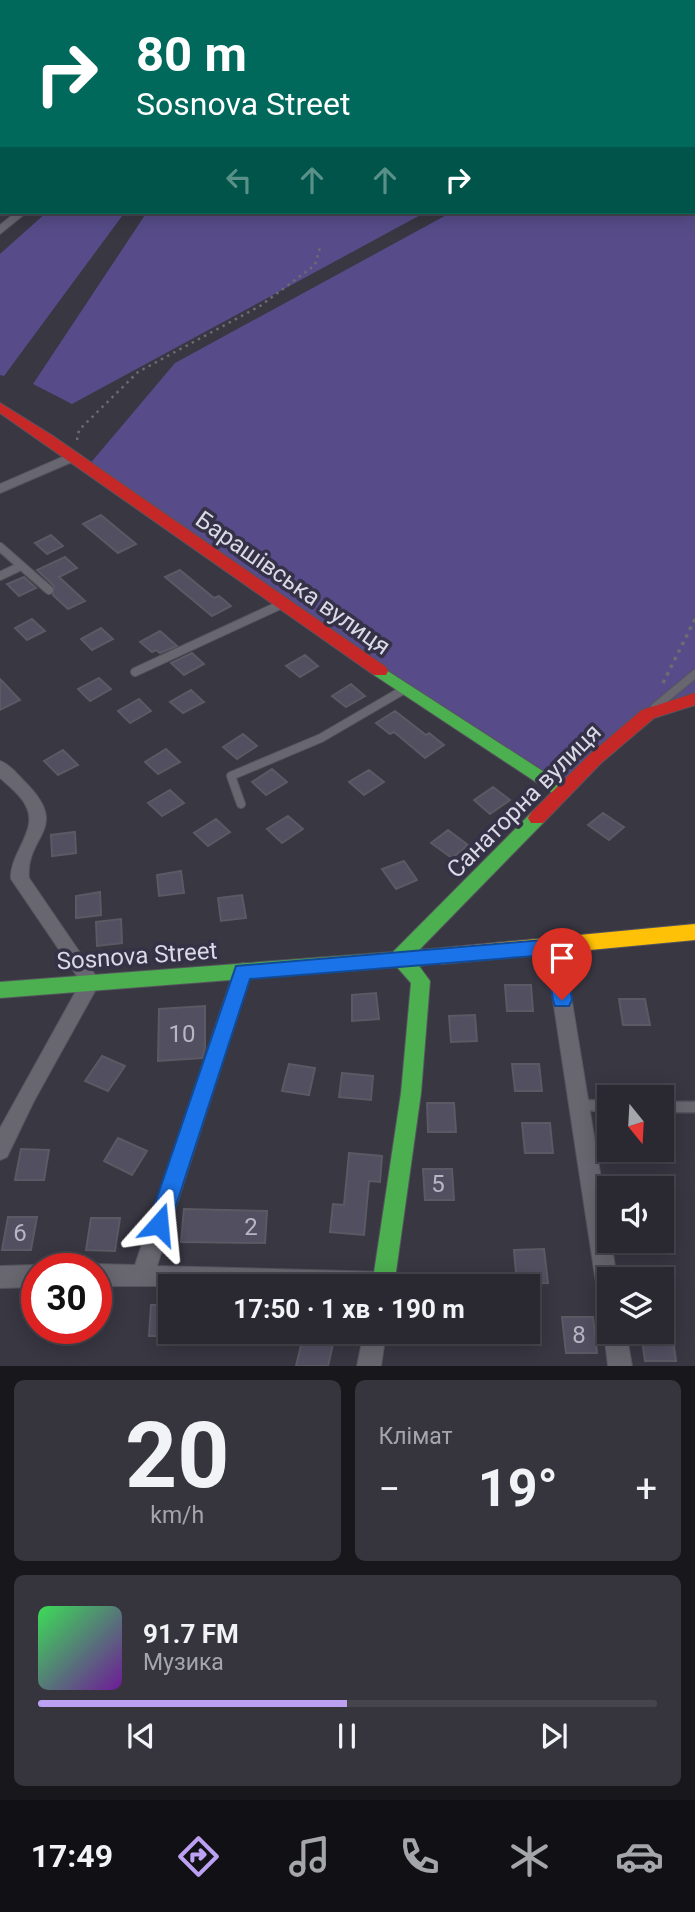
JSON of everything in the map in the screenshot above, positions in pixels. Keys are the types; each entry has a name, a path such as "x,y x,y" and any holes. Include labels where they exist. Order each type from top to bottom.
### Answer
{"street":[{"path":"0,231 20,214"},
{"name":"Барашівська вулиця","path":"0,407 74,456 280,605 564,792"},
{"path":"0,489 74,456"},
{"name":"Санаторна вулиця","path":"400,957 594,759 648,714 695,699"},
{"path":"0,767 36,807 37,831 19,860 20,879 91,982 0,1150"},
{"name":"Sosnova Street","path":"0,990 554,947 695,932"},
{"path":"554,947 604,1267"},
{"path":"386,1274 411,1093 421,981 400,957"},
{"path":"143,1274 243,971"},
{"path":"112,1275 158,1275"},
{"path":"0,1277 21,1276"},
{"path":"369,1366 373,1344"},
{"path":"617,1344 620,1366"}],"lane":[{"path":"0,547 48,590"},
{"path":"0,576 21,566"},
{"path":"135,672 280,605"},
{"path":"648,714 695,674"},
{"path":"241,804 231,776 307,747 365,717 405,689"},
{"path":"579,1105 597,1106"},
{"path":"674,1107 695,1107"}],"path":[{"path":"74,456 79,430 138,372 260,306 315,265 321,244"},
{"path":"648,714 695,620"}],"shaded area":[{"path":"45,214 124,214 4,376 0,375 0,254"},
{"path":"146,214 422,214 72,404 33,384"},
{"path":"448,214 695,214 695,699 648,714 563,792 88,466 175,363"}],"building":[{"path":"101,515 136,544 118,553 83,524"},
{"path":"51,535 63,546 47,554 35,543"},
{"path":"65,557 77,568 59,577 85,601 68,609 53,595 54,586 37,570"},
{"path":"180,570 214,598 219,596 231,606 212,616 165,577"},
{"path":"24,577 36,588 19,596 7,584"},
{"path":"32,619 45,631 27,640 15,628"},
{"path":"101,628 113,639 92,650 81,639"},
{"path":"160,631 177,646 160,653 156,650 152,652 140,642"},
{"path":"192,653 204,664 184,675 171,663"},
{"path":"305,655 318,666 300,677 286,666"},
{"path":"99,678 111,689 90,701 78,689"},
{"path":"0,679 20,700 0,710"},
{"path":"351,684 365,696 346,707 332,696"},
{"path":"191,690 204,702 183,713 170,702"},
{"path":"139,699 151,711 130,723 118,711"},
{"path":"395,711 444,745 425,758 394,732 390,734 376,723"},
{"path":"243,734 257,746 237,759 223,747"},
{"path":"166,749 180,762 158,774 145,762"},
{"path":"63,750 78,765 58,775 44,761"},
{"path":"272,769 287,782 266,795 252,782"},
{"path":"369,770 384,782 364,795 349,782"},
{"path":"493,787 510,800 490,814 474,800"},
{"path":"170,790 184,803 162,816 148,803"},
{"path":"603,813 624,827 609,840 588,825"},
{"path":"288,816 303,829 282,843 267,829"},
{"path":"216,819 230,832 208,846 194,833"},
{"path":"448,830 468,845 452,858 431,843"},
{"path":"75,832 76,853 52,856 51,835"},
{"path":"404,861 417,880 396,889 382,869"},
{"path":"181,871 184,893 159,896 157,875"},
{"path":"100,892 101,915 76,918 76,896"},
{"path":"242,895 246,918 221,921 218,898"},
{"path":"121,919 122,943 97,946 96,922"},
{"path":"505,985 531,985 533,1011 507,1011"},
{"path":"376,993 379,1019 352,1021 352,995"},
{"path":"619,999 645,999 650,1025 623,1025"},
{"path":"205,1006 205,1048 202,1058 158,1061 159,1009"},
{"path":"475,1015 477,1041 451,1042 449,1016"},
{"path":"102,1056 125,1066 108,1091 85,1081"},
{"path":"289,1064 315,1068 309,1095 282,1091"},
{"path":"512,1064 539,1064 542,1091 515,1091"},
{"path":"342,1073 373,1076 371,1100 339,1097"},
{"path":"427,1103 454,1103 456,1132 428,1132"},
{"path":"522,1123 550,1123 553,1153 525,1153"},
{"path":"118,1138 147,1151 132,1175 104,1161"},
{"path":"21,1149 49,1150 44,1180 15,1180"},
{"path":"349,1153 382,1156 380,1182 369,1181 364,1235 330,1232 333,1204 344,1205"},
{"path":"423,1169 452,1169 454,1200 425,1200"},
{"path":"184,1209 267,1211 265,1243 181,1242"},
{"path":"8,1217 37,1217 31,1250 2,1250"},
{"path":"91,1218 120,1218 115,1251 86,1250"},
{"path":"544,1249 548,1283 540,1283 540,1274 516,1274 514,1250"},
{"path":"151,1305 158,1305 158,1336 149,1336"},
{"path":"562,1317 593,1317 597,1353 566,1353"},
{"path":"301,1344 333,1344 328,1366 296,1366"},
{"path":"643,1344 674,1344 676,1361 645,1361"}],"traffic: fast":[{"path":"380,671 563,792"},
{"path":"385,1274 411,1093 421,981 400,957 537,818"},
{"path":"0,990 442,956"}],"traffic: slow":[{"path":"442,956 695,932"}],"traffic: jam":[{"path":"0,407 380,671"},
{"path":"537,818 595,759 648,714 695,699"}],"route":[{"path":"159,1224 243,971 554,947 562,1000"}]}
